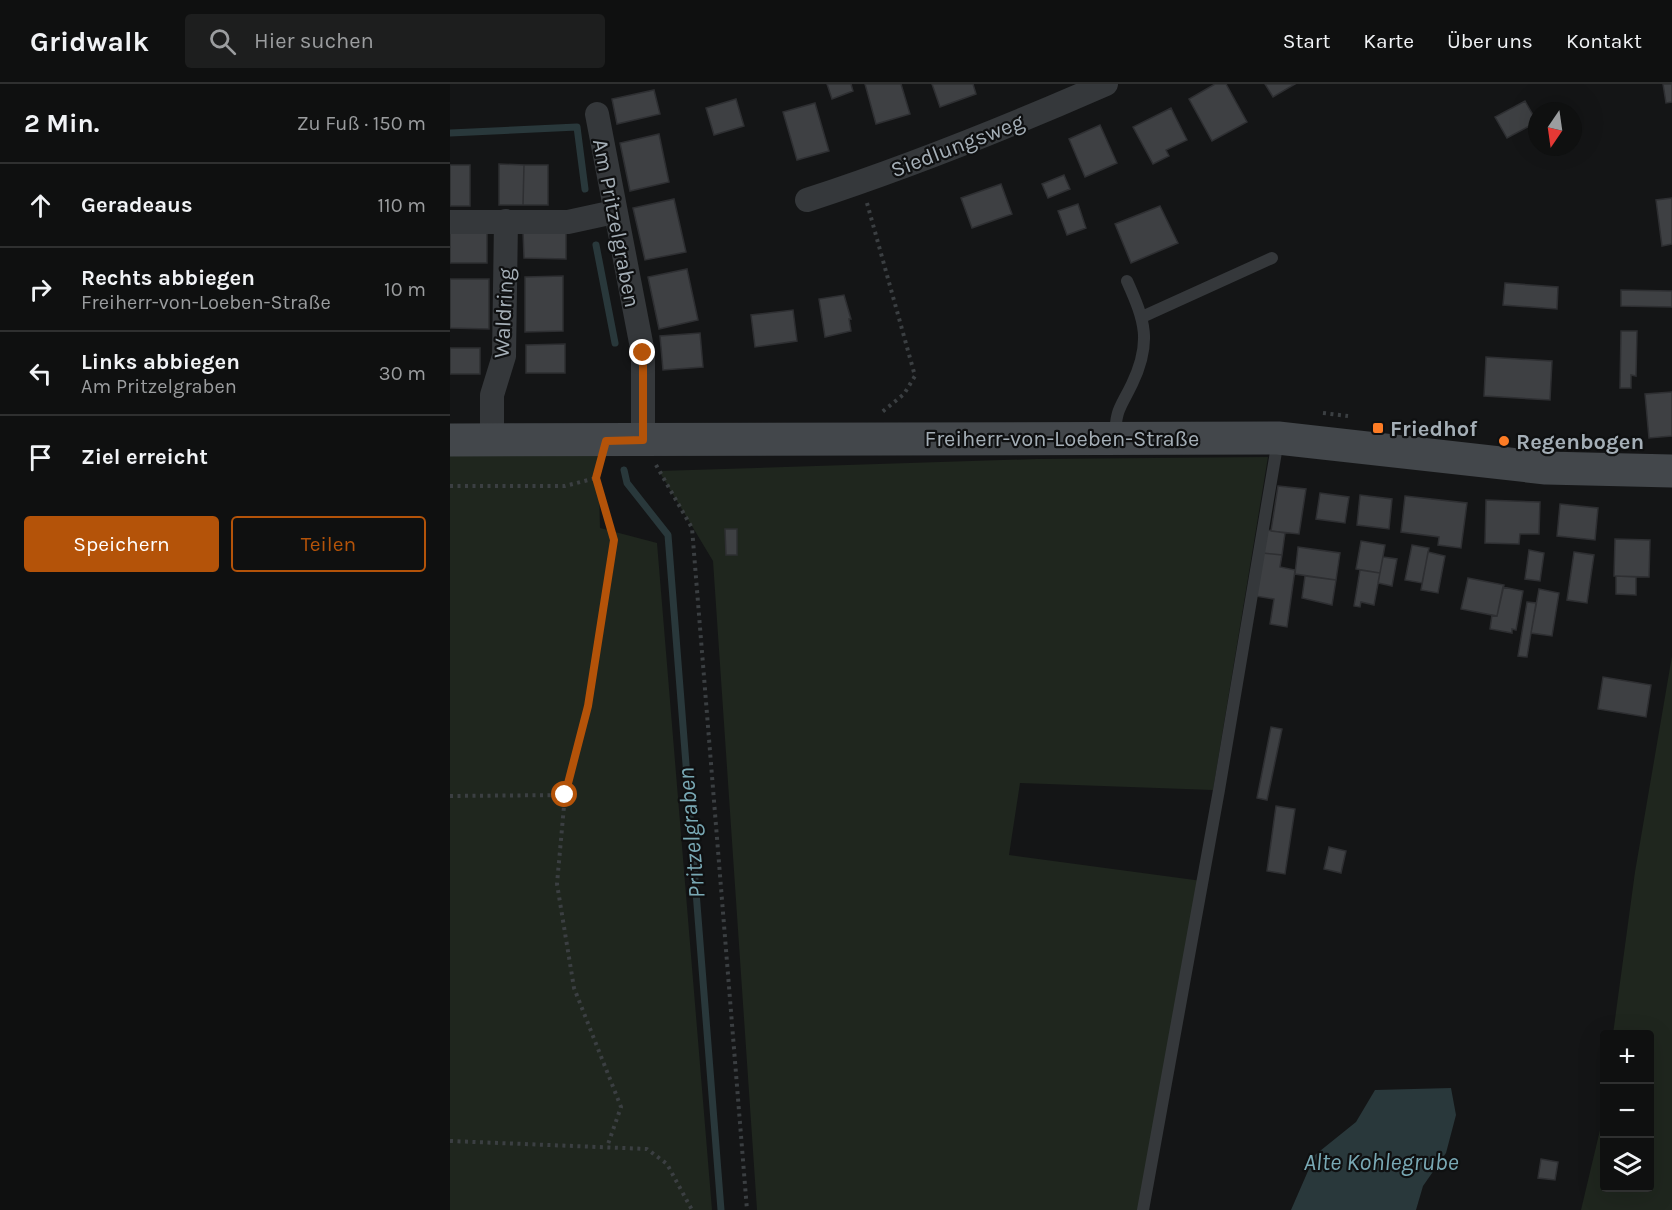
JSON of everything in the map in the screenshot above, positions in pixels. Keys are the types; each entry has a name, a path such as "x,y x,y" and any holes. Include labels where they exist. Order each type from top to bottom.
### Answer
{"main road":[{"name":"Freiherr-von-Loeben-Straße","path":"450,440 1278,438 1546,468 1672,471"}],"street":[{"name":"Siedlungsweg","path":"807,200 861,182 1037,114 1106,84"},
{"name":"Am Pritzelgraben","path":"597,114 614,212 643,353 643,440"},
{"path":"450,222 568,222 614,212"},
{"name":"Waldring","path":"492,440 492,395 504,356 506,221"}],"lane":[{"path":"1142,317 1272,258"},
{"path":"1115,438 1116,413 1132,385 1142,358 1145,329 1127,281"},
{"path":"1143,1210 1217,801 1278,438"}],"path":[{"path":"861,182 915,376 904,394 882,412"},
{"path":"643,440 692,528 747,1210"},
{"path":"606,441 596,478 614,540 588,706 565,795 557,884 574,988 621,1107 607,1147"},
{"path":"450,486 565,486 596,478"},
{"path":"450,796 565,795"},
{"path":"450,1141 647,1149 667,1164 692,1210"}],"shaded area":[{"path":"450,453 598,453 600,528 657,543 712,1210 450,1210"},
{"path":"1268,457 1213,790 1020,783 1009,855 1202,881 1146,1210 757,1210 713,561 659,471 1037,459"},
{"path":"1672,656 1672,1210 1581,1210 1600,1130 1600,1192 1654,1192 1654,1030 1614,1030 1635,872"}],"water":[{"name":"Alte Kohlegrube","path":"1451,1088 1456,1115 1446,1153 1423,1186 1416,1210 1291,1210 1315,1155 1356,1122 1375,1090"}],"building":[{"path":"827,84 851,84 853,91 832,99"},
{"path":"865,84 901,84 910,114 876,124"},
{"path":"932,84 973,84 976,94 940,107"},
{"path":"1215,84 1226,84 1247,122 1212,141 1189,99"},
{"path":"1265,84 1295,84 1273,97"},
{"path":"1663,84 1672,84 1672,102 1666,103"},
{"path":"654,90 660,114 617,124 612,99"},
{"path":"736,99 744,126 714,135 706,108"},
{"path":"1525,101 1528,106 1528,127 1507,138 1495,117"},
{"path":"815,103 829,151 797,160 783,112"},
{"path":"1171,108 1187,140 1166,150 1169,156 1153,164 1133,127"},
{"path":"1100,125 1117,163 1085,177 1069,139"},
{"path":"659,134 669,182 630,191 620,143"},
{"path":"499,164 524,165 523,205 499,205"},
{"path":"450,165 470,165 470,206 450,206"},
{"path":"524,165 548,165 548,205 523,205"},
{"path":"1064,175 1070,189 1048,198 1042,184"},
{"path":"1001,184 1012,214 972,228 961,198"},
{"path":"1672,198 1672,244 1662,246 1656,200"},
{"path":"674,199 686,252 645,260 633,208"},
{"path":"1078,204 1086,228 1067,235 1058,211"},
{"path":"1160,206 1178,243 1131,263 1115,224"},
{"path":"523,231 566,231 566,259 524,258"},
{"path":"450,233 487,233 487,263 450,263"},
{"path":"687,269 698,320 659,329 648,277"},
{"path":"563,276 563,331 525,332 525,277"},
{"path":"450,279 489,279 489,329 450,328"},
{"path":"1505,283 1558,287 1557,309 1503,305"},
{"path":"1621,290 1672,291 1672,307 1621,306"},
{"path":"844,295 851,319 849,319 851,331 825,337 819,299"},
{"path":"793,310 797,341 755,347 751,315"},
{"path":"1621,331 1637,331 1636,376 1631,375 1631,388 1620,388"},
{"path":"700,333 703,367 663,370 660,336"},
{"path":"565,344 565,373 526,373 526,345"},
{"path":"450,348 480,348 480,374 450,374"},
{"path":"1486,357 1552,361 1550,400 1484,396"},
{"path":"1672,392 1672,436 1649,438 1645,394"},
{"path":"1278,486 1306,489 1299,534 1271,531"},
{"path":"1320,493 1349,497 1345,523 1316,519"},
{"path":"1360,495 1392,499 1389,529 1357,525"},
{"path":"1405,496 1467,503 1461,548 1438,545 1439,537 1401,532"},
{"path":"1486,500 1540,502 1539,534 1520,534 1519,544 1485,543"},
{"path":"1560,504 1598,508 1595,540 1557,536"},
{"path":"725,529 737,529 737,555 726,555"},
{"path":"1267,530 1285,533 1282,555 1263,553"},
{"path":"1615,539 1650,540 1649,577 1614,576"},
{"path":"1361,541 1385,545 1380,573 1356,569"},
{"path":"1412,545 1429,548 1422,583 1405,580"},
{"path":"1298,547 1340,553 1336,580 1295,574"},
{"path":"1529,550 1544,553 1540,581 1525,579"},
{"path":"1428,552 1445,556 1438,593 1421,590"},
{"path":"1574,552 1594,555 1587,603 1567,600"},
{"path":"1263,553 1282,555 1280,567 1295,570 1287,627 1270,624 1274,599 1255,596"},
{"path":"1383,557 1397,559 1392,586 1378,583"},
{"path":"1360,570 1380,573 1374,605 1361,602 1360,607 1354,606"},
{"path":"1305,576 1336,580 1332,605 1302,598"},
{"path":"1616,576 1636,577 1636,595 1616,594"},
{"path":"1468,578 1504,585 1497,616 1461,609"},
{"path":"1503,587 1523,591 1516,630 1512,629 1512,633 1490,629 1492,615 1497,616"},
{"path":"1539,589 1559,593 1552,636 1531,633"},
{"path":"1527,602 1536,603 1527,657 1518,656"},
{"path":"1603,677 1651,685 1646,717 1598,709"},
{"path":"1271,727 1282,729 1267,800 1257,798"},
{"path":"1276,806 1295,809 1285,874 1267,871"},
{"path":"1329,847 1346,851 1341,873 1324,869"},
{"path":"1541,1159 1558,1162 1555,1180 1538,1178"}],"waterway":[{"name":"Pritzelgraben","path":"450,133 577,127 585,189"},
{"name":"Pritzelgraben","path":"596,245 615,343"},
{"name":"Pritzelgraben","path":"624,470 627,483 668,535 721,1210"}],"place":[{"name":"Friedhof","path":"1378,428"},
{"name":"Regenbogen","path":"1504,441"}],"route":[{"path":"565,795 588,706 614,540 596,478 606,441 643,440 643,353"}]}
